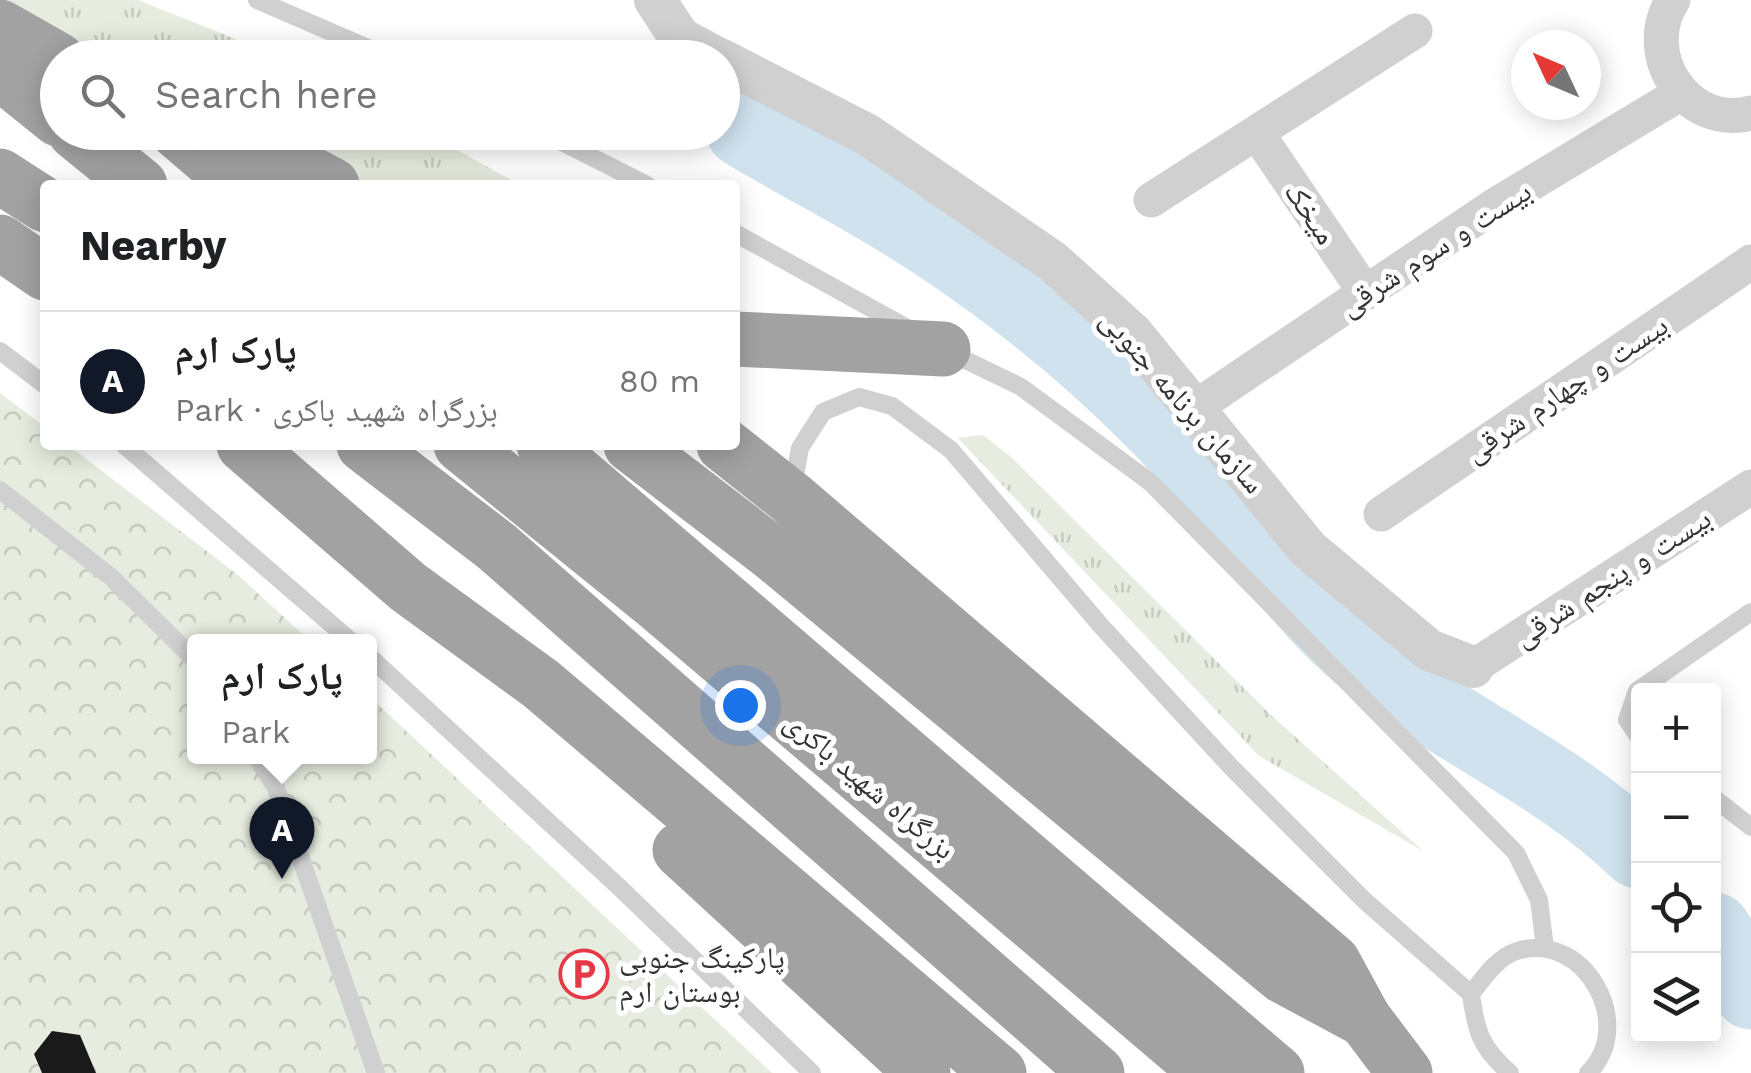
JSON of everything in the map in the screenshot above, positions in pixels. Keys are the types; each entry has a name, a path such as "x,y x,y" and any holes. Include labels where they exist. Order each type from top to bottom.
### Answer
{"highway":[{"path":"0,28 40,50"},
{"path":"0,72 40,104"},
{"path":"97,150 134,180"},
{"path":"200,150 234,180"},
{"path":"207,150 252,180"},
{"path":"265,150 322,180"},
{"path":"0,176 40,202"},
{"path":"0,242 40,270"},
{"path":"740,338 943,348"},
{"path":"250,450 408,587 541,684 1000,1073"},
{"path":"371,450 498,547 1090,1068"},
{"name":"بزرگراه شهید باکری","path":"467,450 1201,1046"},
{"path":"549,450 1201,1046 1276,1073"},
{"path":"638,450 773,554 1282,976 1365,1020"},
{"path":"730,450 1333,962 1365,1020 1405,1073"},
{"path":"408,587 486,675 923,1073"}],"street":[{"name":"سازمان برنامه جنوبی","path":"655,0 684,40"},
{"path":"1673,0 1660,31 1661,54 1668,75 1681,93 1699,107 1720,115 1751,113"},
{"path":"1151,200 1415,30"},
{"name":"سازمان برنامه جنوبی","path":"740,69 868,135 1052,261 1132,332 1308,548 1429,650 1473,667"},
{"name":"بیست و سوم شرقی","path":"1193,410 1494,206 1681,93"},
{"name":"میخک","path":"1257,133 1365,292"},
{"name":"بیست و چهارم شرقی","path":"1381,514 1751,262"},
{"name":"بیست و پنجم شرقی","path":"1473,667 1751,487"}],"lane":[{"path":"257,0 349,40"},
{"path":"578,150 637,180"},
{"path":"740,236 1021,388 1150,482 1516,853 1538,900 1545,948"},
{"path":"0,350 40,381"},
{"path":"791,498 800,448 823,412 860,397 892,406 951,450 1102,626 1232,768 1364,900 1471,994 1476,1029 1490,1056 1510,1073"},
{"path":"130,450 343,634"},
{"path":"0,490 111,578 187,652"},
{"path":"1647,683 1751,612"},
{"path":"377,663 618,886 812,1073"},
{"path":"261,764 276,788 376,1073"},
{"path":"1721,803 1751,827"},
{"path":"1471,994 1495,965 1515,951 1545,948 1565,955 1602,990 1609,1024 1604,1066 1588,1073"}],"green space":[{"path":"0,0 138,0 238,40 61,40"},
{"path":"282,150 457,150 511,180 345,180"},
{"path":"0,393 40,423 40,450 75,450 238,575 302,634 187,634 187,764 377,764 377,704 772,1073 0,1073"},
{"path":"983,435 1012,458 1272,716 1423,851 1259,756 958,438"}],"building":[{"path":"52,1031 80,1035 96,1073 42,1073 34,1054"}],"waterway":[{"path":"743,130 910,226 1046,323 1179,447 1284,576 1340,637 1438,712 1575,799 1631,845"},
{"path":"1721,942 1751,992"}],"place":[{"name":"پارک ارم","path":"282,879"},
{"name":"پارکینگ جنوبی بوستان ارم","path":"584,974"}]}
